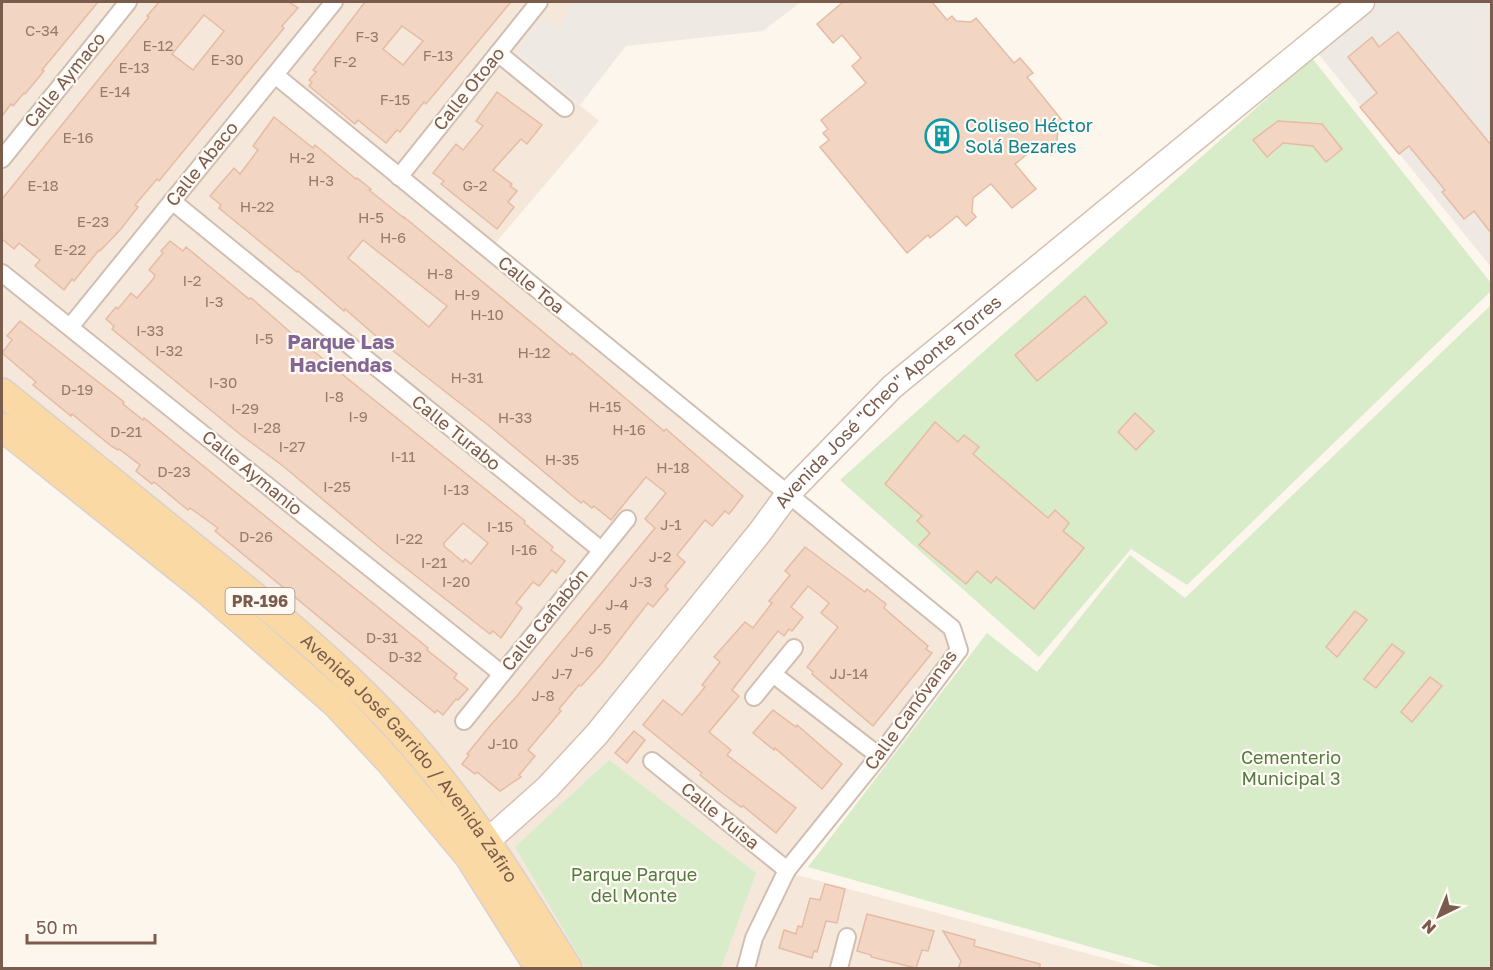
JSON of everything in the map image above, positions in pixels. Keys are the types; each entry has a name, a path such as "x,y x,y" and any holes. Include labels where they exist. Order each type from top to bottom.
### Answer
{"main road":[{"name":"Avenida José Garrido / Avenida Zafiro","path":"2,392 297,631 370,699 421,755 478,849 539,969"},
{"name":"Avenida José Garrido / Avenida Zafiro","path":"2,426 206,590 337,705 389,761 478,849 568,969"}],"street":[{"name":"Calle Aymaco","path":"2,159 128,2"},
{"name":"Calle Abaco","path":"70,327 334,2"},
{"name":"Calle Otoao","path":"399,177 539,2"},
{"name":"Avenida José \"Cheo\" Aponte Torres","path":"478,849 548,787 597,734 788,494 892,387 1362,2"},
{"path":"498,53 565,108"},
{"name":"Calle Toa","path":"274,75 788,494"},
{"name":"Calle Turabo","path":"172,201 601,550"},
{"name":"Calle Aymanio","path":"2,273 502,674"},
{"name":"Calle Canóvanas","path":"746,969 754,938 787,870 879,756 959,650 952,628 788,494"},
{"name":"Calle Cañabón","path":"464,721 627,519"},
{"path":"754,697 794,648"},
{"path":"773,674 879,756"},
{"name":"Calle Yuisa","path":"652,761 787,870"},
{"path":"839,969 847,937"}],"shaded area":[{"path":"2,2 574,3 559,26 549,20 538,22 517,49 519,55 599,121 487,253 958,641 786,872 1141,968 570,968 417,762 331,676 2,402"},
{"path":"572,2 801,2 763,31 626,46 580,105 519,55 517,49 538,22 549,20 559,25"},
{"path":"1365,2 1491,2 1491,267 1312,46"}],"green space":[{"path":"1312,58 1491,283 1491,291 1187,585 1131,549 1039,657 840,480"},
{"name":"Cementerio Municipal 3","path":"1491,305 1491,968 1165,968 808,867 987,633 1037,672 1130,555 1185,598"},
{"name":"Parque Parque del Monte","path":"609,760 756,873 721,968 586,968 515,847"}],"building":[{"path":"2,2 98,2 25,94 13,106 11,104 2,116"},
{"path":"159,2 289,2 298,8 159,181 157,179 135,205 138,207 121,229 64,290 35,266 40,260 19,243 14,249 2,239 2,199 149,17 147,16","holes":["204,15 224,31 193,70 172,54"]},
{"path":"365,2 511,2 426,104 424,102 400,132 397,130 386,143 358,120 355,124 309,86 312,82 309,80 316,72 313,70","holes":["402,26 423,41 403,65 383,49"]},
{"name":"Coliseo Héctor Solá Bezares","path":"843,2 932,2 947,20 952,16 956,21 971,22 976,18 1014,63 1020,58 1033,73 1027,77 1064,123 1058,128 1057,142 1062,147 1051,155 1046,150 1032,150 1015,164 1036,189 1012,208 991,184 973,198 972,212 976,217 966,226 957,216 930,238 928,235 907,253 820,147 829,140 823,133 828,129 821,120 866,83 852,66 861,58 842,35 833,43 817,24"},
{"path":"1398,32 1491,145 1491,233 1474,211 1464,219 1442,192 1445,190 1409,146 1399,154 1360,107 1377,93 1348,57 1372,37 1379,47"},
{"path":"497,92 542,125 527,144 521,139 493,170 512,184 510,186 517,191 508,202 514,207 497,229 441,184 444,181 433,173 456,144 463,150 483,126 476,121"},
{"path":"274,117 313,148 315,145 571,355 572,353 664,431 666,429 743,496 729,514 725,511 712,526 705,520 677,555 685,562 665,586 668,589 653,607 648,603 601,664 559,709 561,711 528,750 535,756 519,775 521,777 500,791 477,772 475,774 462,764 469,755 467,754 655,528 645,519 666,493 646,477 611,520 594,506 592,508 583,501 581,503 219,208 221,205 210,196 234,168 240,174 258,150 253,146","holes":["363,240 447,306 429,327 348,258"]},
{"path":"1278,121 1322,124 1342,149 1326,162 1313,146 1283,143 1267,157 1253,140"},
{"path":"170,241 183,251 186,247 525,521 524,523 553,547 551,550 565,561 556,573 552,570 539,586 533,582 516,603 522,608 501,638 493,631 490,634 384,551 283,466 241,435 112,329 114,326 106,319 131,293 137,298 154,278 155,275 149,270 163,253 161,251","holes":["463,523 488,543 471,564 465,559 463,562 444,546 444,543"]},
{"path":"1085,296 1107,323 1037,381 1015,355"},
{"path":"20,321 124,402 123,404 143,420 144,418 428,648 427,650 457,674 454,678 468,689 443,715 437,710 435,713 215,531 218,528 190,508 188,510 154,482 152,484 136,471 140,465 119,449 111,446 72,414 71,416 33,385 36,382 2,353 12,340 7,336"},
{"path":"1135,413 1154,431 1136,450 1118,432"},
{"path":"935,422 958,442 964,435 979,447 973,454 1048,518 1055,510 1069,523 1063,531 1084,548 1034,609 996,577 991,583 977,571 966,584 919,545 930,533 917,521 922,516 885,484"},
{"path":"805,547 865,592 867,589 886,604 884,608 928,646 926,649 932,653 873,726 812,674 813,672 807,667 838,627 821,613 829,603 808,586 791,607 803,617 792,631 789,629 784,636 778,631 732,690 739,696 709,732 731,750 727,755 796,808 776,833 700,775 702,773 643,725 663,700 682,715 705,687 702,685 720,662 714,657 745,622 753,628 772,603 769,601 790,575 785,571"},
{"path":"1355,611 1367,620 1337,657 1326,647"},
{"path":"1392,644 1404,653 1376,688 1364,679"},
{"path":"1430,677 1442,686 1412,722 1401,712"},
{"path":"773,710 796,727 797,725 842,764 822,789 775,748 774,750 753,733"},
{"path":"634,731 645,740 627,763 615,753"},
{"path":"825,884 845,889 837,923 826,921 817,952 814,951 812,958 779,948 784,930 796,934 798,926 802,927 810,898 820,900"},
{"path":"867,914 934,931 928,951 922,950 916,968 871,957 871,955 857,951"},
{"path":"943,931 975,940 974,946 1040,964 1040,969 958,969 961,961"}],"place":[{"name":"Coliseo Héctor Solá Bezares","path":"942,136"}],"district":[{"name":"Parque Las Haciendas","path":"341,354"}]}
